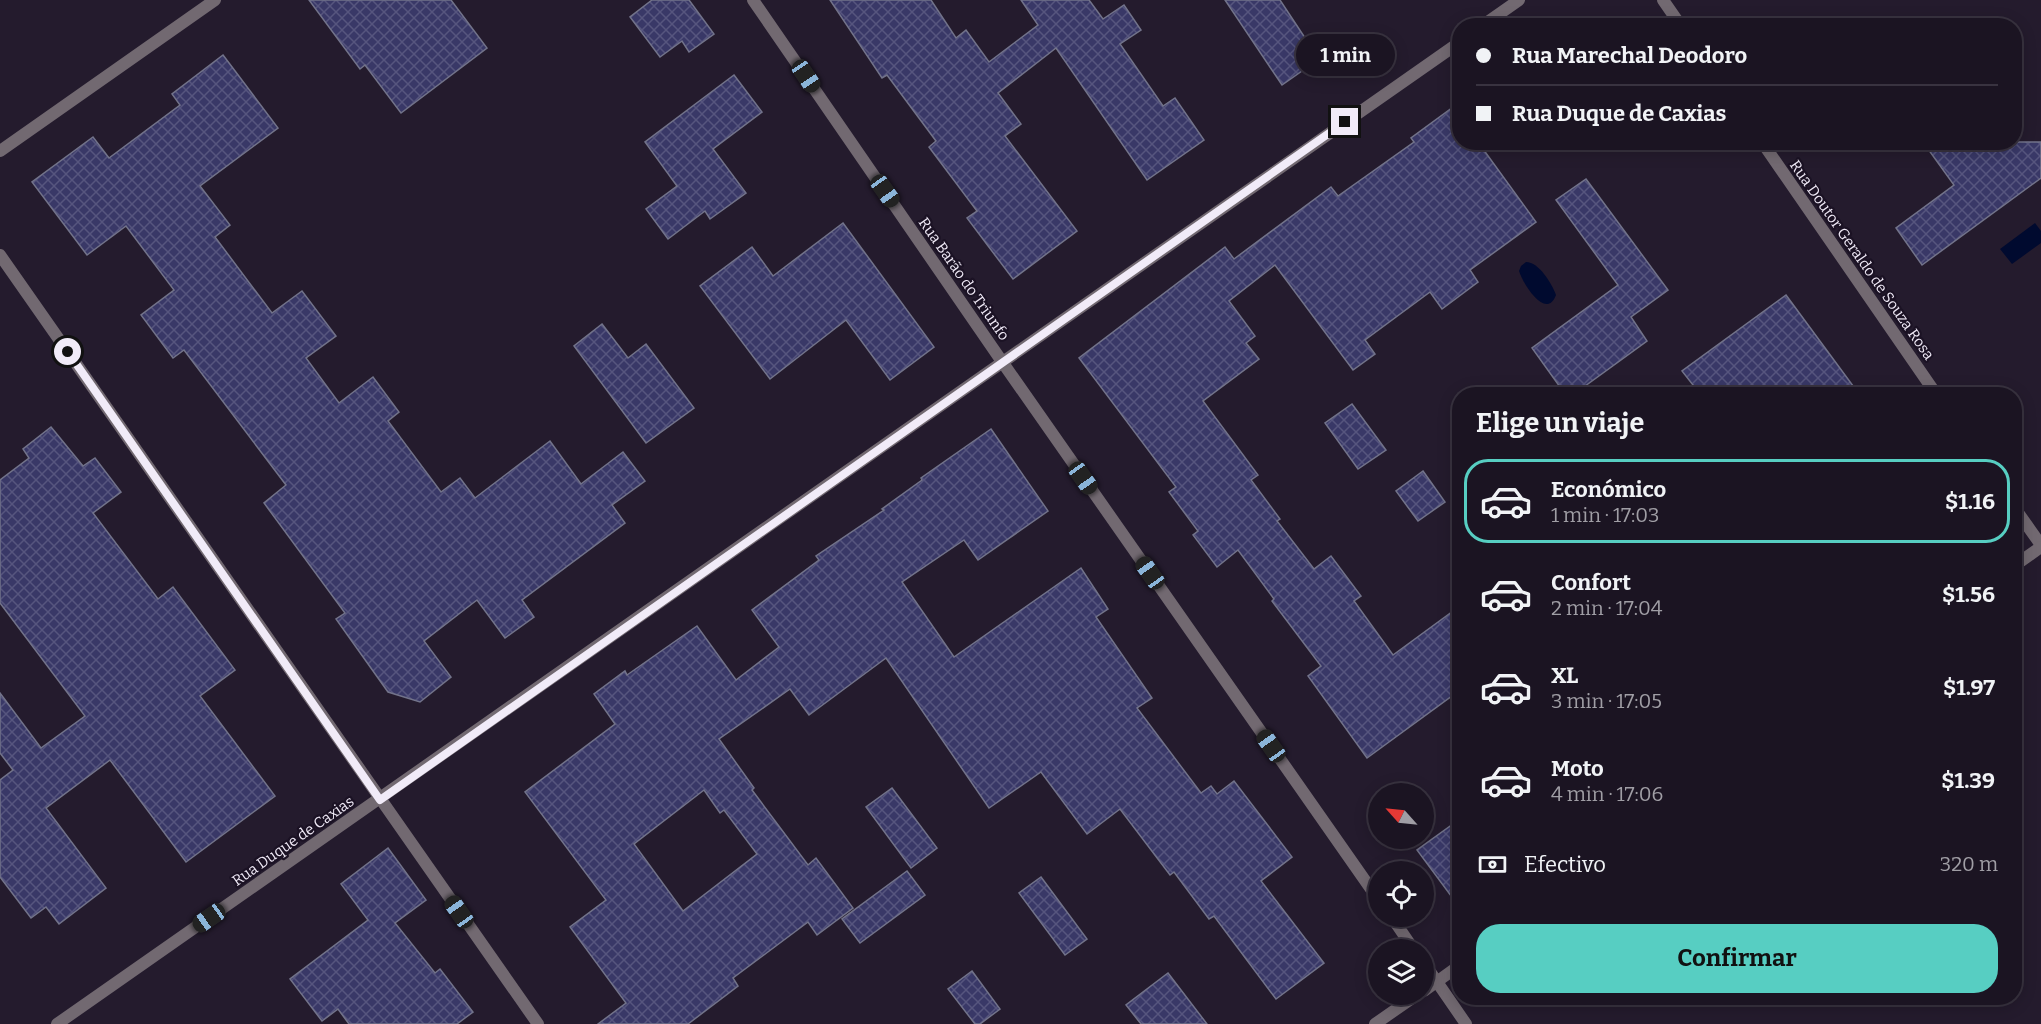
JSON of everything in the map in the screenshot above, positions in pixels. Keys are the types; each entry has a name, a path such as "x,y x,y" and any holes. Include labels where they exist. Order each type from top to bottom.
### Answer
{"street":[{"path":"0,151 215,0"},
{"name":"Rua Barão do Triunfo","path":"753,0 1003,363 1368,885"},
{"path":"1493,18 1519,0"},
{"path":"1663,0 1675,18"},
{"name":"Rua Duque de Caxias","path":"57,1024 1452,48"},
{"name":"Rua Doutor Geraldo de Souza Rosa","path":"1768,150 1931,387"},
{"path":"0,255 538,1024"},
{"path":"2022,519 2041,546 2022,560"},
{"path":"1434,984 1452,971"},
{"path":"1434,978 1452,1004"},
{"path":"1375,1024 1402,1005"},
{"path":"1453,1005 1466,1024"}],"water":[{"path":"2035,223 2041,231 2041,243 2012,264 2000,249"},
{"path":"1526,262 1536,266 1548,280 1556,295 1552,302 1547,304 1535,298 1525,284 1519,271"}],"building":[{"path":"309,0 451,0 487,48 401,113 365,65 360,69"},
{"path":"652,0 689,0 714,34 689,52 682,41 660,57 630,17"},
{"path":"830,0 931,0 956,38 966,30 989,62 1038,25 1021,0 1089,0 1103,19 1124,5 1141,30 1120,44 1163,106 1175,98 1204,140 1147,180 1056,48 998,93 1021,124 1005,136 1077,231 1013,279 967,218 977,211 929,147 936,141 887,75 882,78"},
{"path":"1225,0 1280,0 1319,59 1282,85"},
{"path":"223,55 278,128 200,186 230,225 215,237 272,313 302,291 336,336 306,358 339,403 373,377 399,412 388,421 441,492 460,478 475,498 550,441 581,484 623,452 645,481 612,505 625,523 522,600 534,617 505,638 477,600 424,641 451,677 420,702 388,692 336,619 345,613 264,503 286,485 184,350 173,358 141,315 174,290 126,226 87,255 32,182 93,137 109,158 180,105 172,94"},
{"path":"734,75 762,112 713,149 746,193 710,219 705,211 668,239 646,209 677,186 645,142"},
{"path":"1452,108 1452,150 1484,150 1536,222 1470,270 1478,282 1442,309 1430,292 1365,340 1375,354 1353,370 1275,265 1229,301 1255,336 1246,343 1259,359 1203,401 1258,475 1251,480 1280,519 1277,521 1314,569 1331,556 1361,596 1354,601 1393,655 1452,612 1452,696 1367,758 1308,676 1321,666 1272,601 1274,599 1238,550 1217,567 1193,535 1198,531 1169,492 1176,487 1079,358 1225,247 1234,259 1331,187 1338,196 1414,142 1411,138"},
{"path":"2022,142 2041,142 2041,178 1922,265 1896,228 1954,185 1929,150 2022,150"},
{"path":"1586,179 1668,290 1631,317 1647,341 1584,387 1560,387 1532,348 1618,285 1556,200"},
{"path":"843,223 934,347 890,380 846,320 770,379 700,286 752,247 773,276"},
{"path":"1786,295 1854,387 1695,387 1682,371"},
{"path":"602,324 628,358 646,344 694,408 646,443 574,346"},
{"path":"1352,404 1386,450 1358,469 1325,423"},
{"path":"51,427 83,466 95,458 121,492 93,513 158,599 173,587 235,670 200,696 275,796 186,862 110,760 46,808 106,888 59,924 46,907 31,918 0,877 0,780 13,770 0,753 0,693 41,748 85,716 0,603 0,480 29,458 23,449"},
{"path":"991,429 1048,511 978,560 964,540 902,582 954,657 1081,568 1108,609 1096,617 1152,698 1137,708 1201,793 1211,786 1217,794 1234,781 1292,857 1261,881 1324,963 1276,999 1214,916 1209,919 1174,872 1170,875 1120,809 1087,834 1041,772 989,808 886,658 809,715 790,689 719,739 754,788 752,790 808,865 816,858 853,908 817,935 808,922 733,978 738,986 688,1024 598,1024 626,1003 570,927 606,900 525,792 615,724 594,694 625,671 627,675 697,626 736,680 779,647 752,610 819,560 816,556 884,510 882,509 922,480 921,478","holes":["704,790 720,813 724,810 757,854 683,911 634,844"]},
{"path":"1423,471 1445,502 1418,521 1396,491"},
{"path":"892,788 937,848 911,868 866,807"},
{"path":"1452,825 1452,897 1434,873 1434,861 1425,861 1417,850 1434,849 1434,838"},
{"path":"388,848 426,900 395,923 435,973 440,969 473,1012 457,1024 349,1024 338,1009 322,1021 290,979 368,920 341,884"},
{"path":"907,871 925,895 860,943 842,919"},
{"path":"1041,877 1087,939 1065,955 1019,893"},
{"path":"972,971 1000,1009 980,1024 975,1024 948,989"},
{"path":"1168,973 1207,1024 1141,1024 1126,1005"}],"route":[{"path":"68,352 380,800 1345,122"}]}
